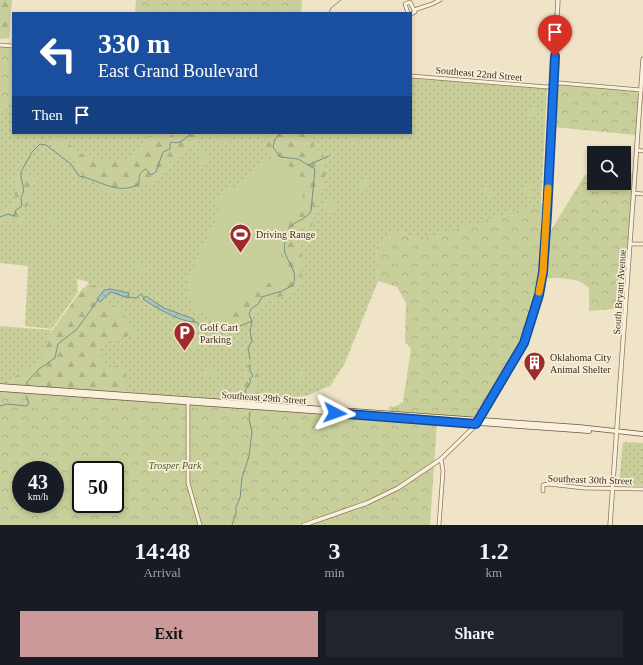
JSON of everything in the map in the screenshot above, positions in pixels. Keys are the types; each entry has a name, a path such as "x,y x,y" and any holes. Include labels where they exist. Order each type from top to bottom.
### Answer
{"main road":[{"name":"Southeast 29th Street","path":"0,386 188,401"},
{"name":"Southeast 29th Street","path":"0,389 277,407 643,434"}],"street":[{"path":"412,13 415,12 414,10 440,0"},
{"path":"304,525 352,509 383,496 414,478 441,459 476,422 524,343 539,295 543,272 558,0"},
{"path":"409,12 405,4 410,2 414,10"},
{"path":"0,45 12,46"},
{"name":"South Bryant Avenue","path":"610,525 636,150 641,111 643,59"},
{"name":"Southeast 22nd Street","path":"412,76 546,86 560,84 641,90"},
{"path":"636,150 643,151"},
{"path":"634,193 643,194"},
{"path":"630,244 643,244"},
{"path":"188,401 188,483 200,525"},
{"path":"439,525 443,471 441,459"},
{"name":"Southeast 30th Street","path":"543,490 543,485 548,484 569,487 643,489"}],"green space":[{"path":"0,0 12,0 9,38 0,39"},
{"path":"136,0 302,0 301,12 135,12"},
{"path":"0,46 12,47 12,97 0,117"},
{"path":"412,78 547,89 540,223 419,240 398,231 376,247 378,281 345,363 330,386 306,396 247,401 138,393 13,378 7,384 0,383 0,326 51,330 45,347 89,282 77,279 78,292 52,329 25,326 28,266 0,263 0,117 12,97 12,134 412,134"},
{"path":"558,85 635,91 639,95 636,135 553,127 555,91"},
{"path":"535,105 540,108 540,112 536,116 529,117 527,111"},
{"path":"172,134 202,134 197,144 170,162 155,180 129,192 113,194 101,190 98,185 87,182 74,161 52,141 59,136 81,154 101,160 129,160 148,136 166,138 171,136"},
{"path":"218,134 228,135 227,141 219,141"},
{"path":"268,134 312,134 314,147 325,157 325,180 311,228 300,228 298,236 302,260 302,277 294,293 272,299 242,323 220,325 224,316 237,301 263,285 282,278 284,266 278,249 278,236 287,219 302,206 304,182 277,166 263,145"},
{"path":"354,134 364,134 356,140 352,138"},
{"path":"203,152 208,156 205,162 201,165 198,162 199,154"},
{"name":"Driving Range","path":"277,156 306,181 300,207 284,223 277,234 285,274 282,281 260,284 222,324 191,306 187,282 215,222 220,207 237,191 261,161"},
{"path":"631,173 633,174 624,308 589,311 589,288 584,284 568,279 544,278 548,235 585,175 587,175 587,190 631,190"},
{"path":"36,176 37,183 30,186 31,201 19,217 24,225 18,226 14,221 10,225 7,218 0,222 0,211 9,208 15,197 14,180 16,177"},
{"path":"362,180 366,180 368,181 368,189 362,190 359,187 359,183"},
{"path":"528,184 532,186 531,196 526,198 523,194 524,186"},
{"path":"485,186 489,186 491,187 491,195 485,196 482,193 482,189"},
{"path":"226,188 241,188 222,220 216,202"},
{"path":"328,201 332,201 336,207 332,213 328,213 324,209 324,205"},
{"path":"544,203 542,261 534,304 520,343 500,380 476,416 468,417 389,411 389,406 394,407 403,402 411,349 405,342 406,303 397,287 378,281 376,247 398,231 419,240"},
{"path":"52,214 58,219 58,223 47,223 47,216"},
{"path":"139,263 143,263 145,264 145,272 139,273 136,270 136,266"},
{"path":"96,285 110,305 119,309 138,334 103,342 99,349 107,368 121,365 127,378 120,408 87,461 72,461 72,513 109,513 71,525 0,525 0,390 13,378 40,360 49,335 83,288"},
{"path":"179,328 183,328 185,329 185,337 179,338 176,335 176,331"},
{"path":"194,339 199,339 201,342 193,349 190,349"},
{"path":"247,365 254,365 259,377 258,388 266,397 251,399 238,396"},
{"path":"211,368 216,371 215,375 205,376 204,371"},
{"path":"304,371 308,372 303,381 296,377"},
{"name":"Trosper Park","path":"0,391 437,423 430,525 0,525"},
{"path":"623,442 643,443 643,486 619,484"},
{"path":"124,505 135,505 124,508"}],"water":[{"path":"110,289 129,293 128,298 111,292 100,302 97,299 104,290"},
{"path":"146,296 164,308 194,319 193,322 181,319 160,310 143,299"}],"waterway":[{"path":"329,12 331,8 341,0"},
{"path":"0,217 8,214 14,216 16,210 22,206 21,198 23,188 21,172 32,152 40,144 46,145 71,164 79,176 116,188 124,188 139,184 142,171 146,169 151,175 156,172 163,152 170,149 171,142 178,143 191,134"},
{"path":"252,321 249,314 251,309 258,304 262,297 282,291 293,285 295,276 284,251 286,239 288,231 292,225 306,217 311,211 315,169 298,159 280,157 273,147 275,139 280,134"},
{"path":"308,165 329,156"},
{"path":"128,297 136,298 141,294 144,298"},
{"path":"27,382 39,369 55,358 58,344 77,329 98,300"},
{"path":"193,321 198,323 203,331 215,333 221,329 229,328 233,325 240,326 252,321"},
{"path":"250,359 248,348 252,341 250,331 252,322"},
{"path":"250,365 250,371 253,376 249,379 251,381 245,391 251,400"},
{"path":"0,406 7,404 27,406 29,403 26,396"},
{"path":"232,525 236,513 236,507 240,498 242,478 249,456 252,432 249,419 250,412"}],"slow traffic":[{"path":"539,292 543,272 548,188"}],"place":[{"name":"Driving Range","path":"241,254"},
{"name":"Golf Cart Parking","path":"185,352"},
{"name":"Oklahoma City Animal Shelter","path":"535,382"}],"route":[{"path":"335,413 476,424 478,418 508,372 524,343 539,295 543,272 547,214 555,56"}]}
